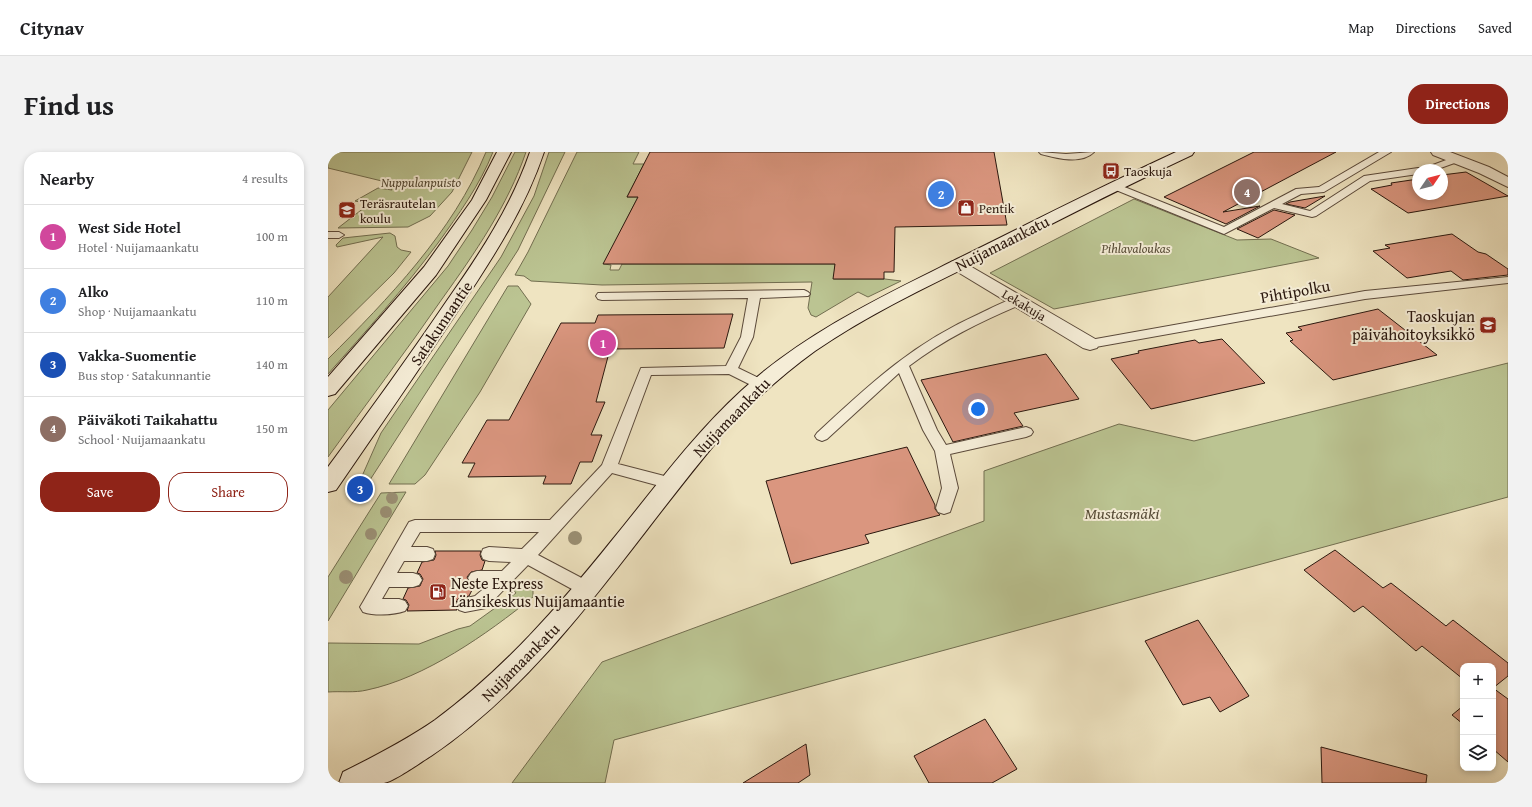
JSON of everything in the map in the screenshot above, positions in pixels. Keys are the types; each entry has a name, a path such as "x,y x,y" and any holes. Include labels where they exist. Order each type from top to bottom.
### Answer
{"main road":[{"path":"328,390 430,272 479,200 504,152"},
{"name":"Satakunnantie","path":"328,484 438,329 478,268 519,196 533,165 537,152"},
{"name":"Nuijamaankatu","path":"354,783 415,751 436,737 495,690 532,653 587,589 699,448 760,384 788,362 847,322 1114,186 1188,152"},
{"path":"1438,152 1484,170 1508,183"},
{"name":"Lekakuja","path":"957,265 1090,344"}],"lane":[{"path":"1044,152 1064,158 1073,158 1089,152"},
{"path":"1114,186 1224,231 1299,191 1321,190 1386,152"},
{"path":"1443,164 1457,159"},
{"path":"1272,205 1312,214 1367,178 1412,172"},
{"name":"Pihtipolku","path":"1090,344 1365,295 1508,280"},
{"path":"731,370 747,337 755,294"},
{"path":"602,296 804,294"},
{"path":"822,436 876,386 902,365 950,332 1018,301"},
{"path":"902,365 930,430 942,451 950,488 944,508"},
{"path":"465,605 480,602 506,578 552,526 609,467 646,371 731,370 760,384"},
{"path":"942,451 1026,432"},
{"path":"609,467 671,483"},
{"path":"399,606 369,607 415,526 552,526"},
{"path":"399,554 427,554"},
{"path":"489,554 526,556 587,589"},
{"path":"477,578 506,578"},
{"path":"385,580 413,580"}],"green space":[{"name":"Nuppulanpuisto","path":"328,152 472,152 452,192 430,216 408,227 338,228 369,204 355,201 378,188 392,190 386,182 328,168"},
{"path":"486,152 493,152 482,176 446,232 371,326 328,374 328,359 396,288 437,237 456,210"},
{"path":"515,152 526,152 510,191 490,228 467,264 400,359 328,457 328,410 448,266 492,197"},
{"path":"549,152 565,152 518,250 368,483 359,483 381,433 501,257 534,196"},
{"path":"577,152 639,152 633,164 644,164 627,197 638,197 604,264 611,265 610,270 619,270 622,264 835,264 834,279 885,279 901,281 868,297 858,292 816,317 811,315 808,308 812,282 602,285 531,281 524,276 515,275 528,252"},
{"name":"Pihlavaloukas","path":"1134,199 1237,240 1271,239 1319,258 1054,309 990,273"},
{"path":"390,233 395,236 397,247 401,250 411,252 394,273 328,338 328,297 383,237 337,247 336,245 343,238"},
{"path":"508,286 518,286 531,304 480,392 425,475 415,484 389,484"},
{"name":"Mustasmäki","path":"1508,363 1508,497 614,740 605,783 512,783 602,662 984,521 984,471 1119,424 1194,441"},
{"path":"406,492 328,621 328,577 381,493"},
{"path":"516,585 524,585 533,590 533,597 476,640 433,665 411,676 389,684 362,691 328,692 328,643 419,644 470,626 516,593 512,588"}],"building":[{"path":"650,152 994,152 1007,225 895,227 894,272 884,272 884,279 833,279 835,264 603,264 638,197 627,197"},
{"path":"1254,152 1336,152 1223,212 1260,206 1226,224 1164,197"},
{"path":"1466,172 1508,196 1408,213 1371,189 1392,185 1391,183 1412,180 1412,200 1448,200 1448,174"},
{"path":"1325,196 1305,208 1286,204 1290,202"},
{"path":"1274,210 1295,215 1258,238 1237,229"},
{"path":"1452,234 1478,252 1486,254 1508,269 1508,275 1463,280 1451,271 1407,278 1373,251 1390,248 1385,245"},
{"path":"1378,309 1437,355 1333,380 1290,341 1293,340 1286,333 1302,330 1298,327"},
{"path":"733,314 724,348 610,349 596,402 605,402 591,435 602,435 592,462 580,462 571,484 543,484 546,476 468,477 475,463 462,463 487,420 509,420 561,323 595,323 598,315"},
{"path":"1222,339 1265,383 1151,409 1111,359 1139,353 1138,351 1195,340 1199,343"},
{"path":"1046,354 1079,399 1014,413 1023,426 953,442 921,380"},
{"path":"907,447 935,505 935,509 940,515 865,535 869,543 791,564 766,481"},
{"path":"1335,550 1383,588 1391,583 1446,626 1453,620 1508,663 1508,676 1496,686 1496,663 1460,663 1460,677 1422,646 1416,651 1363,606 1354,612 1304,570"},
{"name":"Neste Express Länsikeskus Nuijamaantie","path":"435,551 481,551 480,555 482,560 485,561 482,570 471,572 467,577 470,584 474,586 469,596 458,599 455,604 457,610 407,611 409,605 406,600 403,599 408,588 420,586 423,579 420,574 417,573 422,562 434,560 436,555"},
{"path":"1198,620 1249,696 1220,712 1210,697 1183,705 1145,641"},
{"path":"1496,690 1508,699 1508,762 1496,752"},
{"path":"1460,708 1460,722 1452,715"},
{"path":"985,719 1017,769 992,783 929,783 914,756"},
{"path":"806,744 810,775 798,783 743,783"},
{"path":"1321,747 1427,775 1426,783 1322,783"}],"place":[{"name":"Taoskuja","path":"1111,171"},
{"name":"Päiväkoti Taikahattu","path":"1247,192"},
{"name":"Alko","path":"941,194"},
{"name":"Pentik","path":"966,208"},
{"name":"Teräsrautelan koulu","path":"347,210"},
{"name":"Taoskujan päivähoitoyksikkö","path":"1488,325"},
{"name":"West Side Hotel","path":"603,343"},
{"name":"Vakka-Suomentie","path":"360,489"},
{"name":"Neste Express Länsikeskus Nuijamaantie","path":"438,592"}]}
